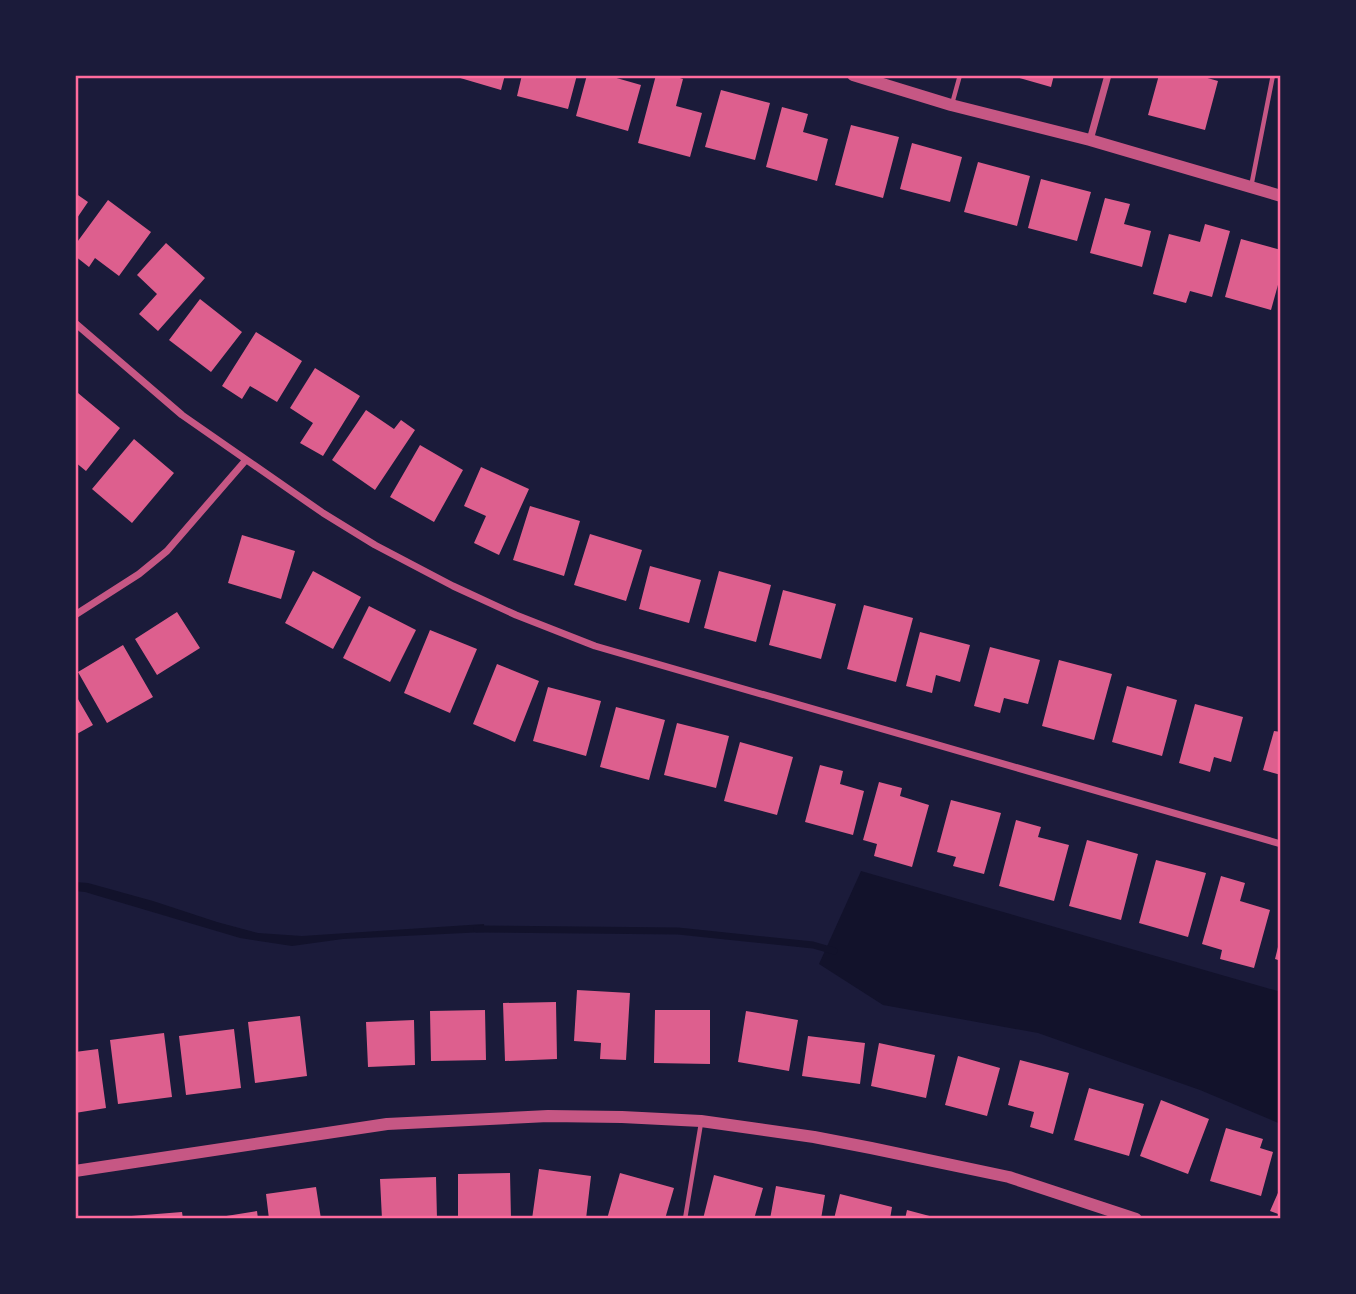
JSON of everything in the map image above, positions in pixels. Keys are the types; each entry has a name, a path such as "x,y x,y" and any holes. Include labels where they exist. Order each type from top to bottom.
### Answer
{"street":[{"path":"853,75 951,105 1090,140 1281,195"},
{"path":"1090,140 1108,75"},
{"path":"75,323 182,415 323,513 422,570 516,615 595,646 1281,844"},
{"path":"76,613 139,574 167,551 245,461"},
{"path":"75,1171 387,1124 548,1116 622,1117 701,1121 814,1137 996,1174 1136,1219"}],"lane":[{"path":"951,105 960,75"},
{"path":"1251,188 1273,75"},
{"path":"685,1219 701,1121"}],"shaded area":[{"path":"861,871 1281,992 1281,1124 1200,1090 1038,1033 883,1005 819,964"},
{"path":"75,882 88,883 153,901 258,933 302,936 484,924 485,932 343,939 292,946 240,938 75,891"}],"building":[{"path":"450,75 505,75 501,90"},
{"path":"522,75 577,75 568,109 517,96"},
{"path":"587,75 614,75 613,77 641,85 628,131 576,116"},
{"path":"656,75 683,79 676,106 702,113 690,157 638,143"},
{"path":"1009,75 1054,75 1051,87"},
{"path":"1159,75 1197,75 1218,81 1205,130 1148,115"},
{"path":"721,90 770,103 755,160 705,147"},
{"path":"782,107 808,114 803,132 828,139 817,181 766,167"},
{"path":"851,125 899,137 883,198 835,185"},
{"path":"912,143 962,157 950,202 900,189"},
{"path":"978,162 1030,176 1017,226 964,212"},
{"path":"1041,179 1091,192 1077,241 1028,228"},
{"path":"75,193 88,202 75,221"},
{"path":"1105,198 1130,204 1124,224 1151,231 1142,267 1090,253"},
{"path":"108,200 151,232 119,276 95,258 89,267 75,256 75,245"},
{"path":"1205,224 1230,231 1212,297 1190,291 1186,303 1153,294 1169,234 1200,242"},
{"path":"1241,239 1281,250 1281,274 1271,310 1225,297"},
{"path":"166,243 205,278 158,331 139,314 157,294 137,275"},
{"path":"200,299 242,332 211,372 169,340"},
{"path":"256,332 302,361 277,402 250,386 242,399 222,386"},
{"path":"315,368 360,396 323,456 300,443 313,423 290,408"},
{"path":"78,393 120,428 86,471 75,462 75,397"},
{"path":"366,410 394,429 401,420 415,430 375,490 332,460"},
{"path":"134,439 174,473 132,523 92,489"},
{"path":"420,445 463,470 434,522 390,497"},
{"path":"481,467 529,489 499,555 474,543 486,516 464,506"},
{"path":"530,506 580,521 564,576 513,560"},
{"path":"590,534 642,550 626,601 574,585"},
{"path":"242,535 295,551 281,599 228,583"},
{"path":"650,566 701,580 689,623 639,609"},
{"path":"313,571 361,597 333,649 285,623"},
{"path":"719,571 771,585 756,642 704,628"},
{"path":"783,590 836,604 821,659 769,645"},
{"path":"864,605 913,618 896,682 847,669"},
{"path":"369,606 416,630 390,682 343,658"},
{"path":"177,612 200,648 157,675 135,639"},
{"path":"430,630 477,649 450,713 404,693"},
{"path":"920,632 970,645 960,682 936,675 932,693 906,686"},
{"path":"123,645 153,697 107,723 78,672"},
{"path":"990,647 1040,660 1028,704 1004,698 1000,713 974,706"},
{"path":"1059,660 1112,674 1094,740 1042,726"},
{"path":"497,664 539,681 515,742 473,724"},
{"path":"1127,686 1177,700 1162,756 1112,742"},
{"path":"548,687 601,701 586,756 533,741"},
{"path":"75,694 93,725 75,735"},
{"path":"1195,704 1243,717 1231,762 1214,757 1210,772 1179,763"},
{"path":"616,707 665,720 649,780 600,767"},
{"path":"677,723 729,736 716,788 664,775"},
{"path":"1274,731 1281,732 1281,775 1263,770"},
{"path":"740,742 793,757 777,815 724,801"},
{"path":"820,765 843,771 840,784 864,791 853,835 805,822"},
{"path":"879,782 902,788 900,796 929,805 912,867 874,856 877,844 863,840"},
{"path":"951,800 1001,813 984,874 953,866 956,857 937,852"},
{"path":"1016,820 1041,827 1038,837 1069,845 1054,901 999,886"},
{"path":"1087,840 1138,854 1121,920 1069,906"},
{"path":"1156,860 1206,873 1188,937 1139,923"},
{"path":"1221,876 1245,883 1240,901 1270,910 1254,968 1220,959 1222,950 1202,944"},
{"path":"1281,939 1281,961 1275,959"},
{"path":"577,990 630,993 626,1060 600,1059 601,1043 574,1041"},
{"path":"556,1002 557,1059 505,1061 503,1003"},
{"path":"485,1010 486,1060 431,1061 430,1011"},
{"path":"655,1010 710,1010 710,1064 654,1063"},
{"path":"746,1011 798,1020 789,1071 738,1062"},
{"path":"300,1016 307,1076 255,1083 248,1022"},
{"path":"414,1020 415,1065 368,1067 366,1022"},
{"path":"234,1029 241,1088 186,1095 179,1036"},
{"path":"164,1033 172,1097 118,1104 110,1040"},
{"path":"808,1036 865,1043 860,1084 802,1076"},
{"path":"879,1043 935,1055 926,1098 871,1086"},
{"path":"98,1049 106,1108 75,1113 75,1052"},
{"path":"958,1056 1000,1068 987,1116 945,1105"},
{"path":"1020,1060 1069,1073 1053,1134 1030,1127 1034,1112 1008,1105"},
{"path":"1089,1088 1144,1104 1129,1156 1074,1140"},
{"path":"1161,1100 1209,1119 1188,1174 1140,1156"},
{"path":"1226,1128 1263,1139 1260,1148 1273,1152 1261,1196 1210,1181"},
{"path":"539,1169 591,1176 586,1219 532,1219"},
{"path":"510,1173 511,1219 458,1219 458,1174"},
{"path":"620,1173 674,1188 665,1219 607,1219"},
{"path":"714,1175 763,1188 754,1219 703,1219"},
{"path":"436,1177 437,1219 382,1219 380,1179"},
{"path":"776,1186 825,1195 821,1219 770,1219"},
{"path":"1281,1186 1281,1215 1270,1211"},
{"path":"316,1187 321,1219 269,1219 266,1194"},
{"path":"840,1194 892,1207 890,1219 834,1219"},
{"path":"907,1210 937,1218 937,1219 905,1219"},
{"path":"257,1211 258,1219 220,1217"},
{"path":"182,1212 183,1219 119,1219 119,1217"}],"waterway":[{"path":"477,929 678,931 813,945 834,951"}]}
